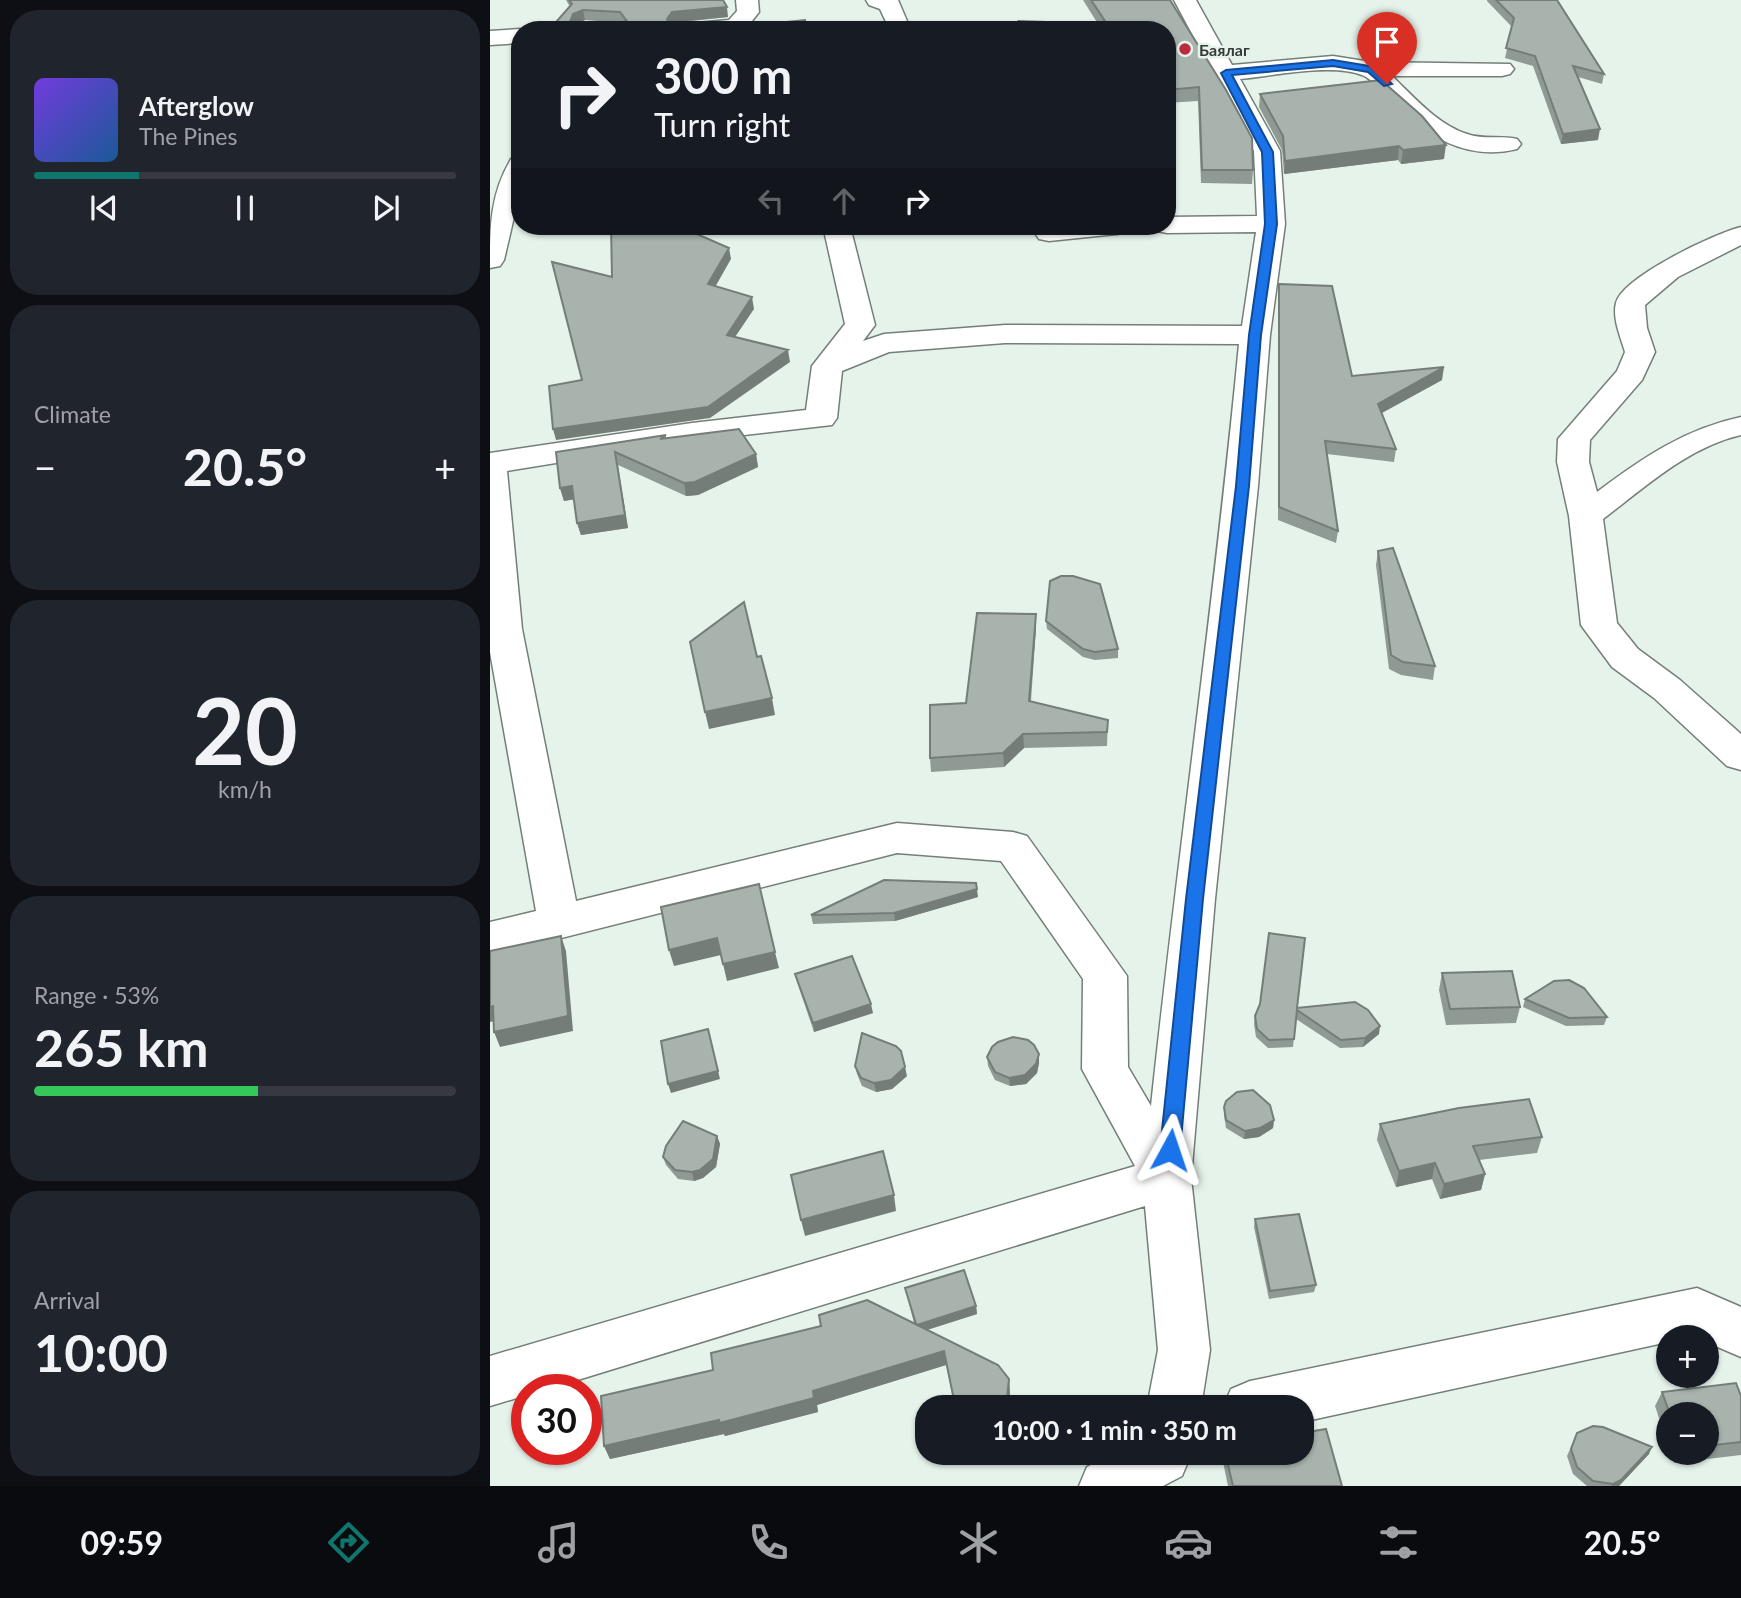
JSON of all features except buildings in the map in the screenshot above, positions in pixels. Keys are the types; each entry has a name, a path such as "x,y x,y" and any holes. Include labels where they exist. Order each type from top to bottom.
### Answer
{"street":[{"path":"740,21 748,12 747,0"},
{"path":"877,0 890,5 896,21"},
{"path":"1177,1395 1184,1350 1167,1178 1194,899 1242,486 1255,335 1271,224 1267,152 1185,0"},
{"path":"490,38 511,37"},
{"path":"1226,73 1312,63 1350,64 1371,69 1502,69"},
{"path":"1371,69 1419,114 1451,137 1474,144 1508,144"},
{"path":"490,260 511,169"},
{"path":"1176,225 1271,224"},
{"path":"558,921 504,629 490,473 692,432 821,418 827,366 860,325 838,235"},
{"path":"1741,235 1685,260 1647,283 1630,303 1632,328 1640,352 1631,374 1574,439 1573,462 1586,516 1599,625 1625,658 1667,689 1741,756"},
{"path":"827,366 884,343 1005,334 1255,335"},
{"path":"1586,516 1665,458 1724,428 1741,426"},
{"path":"490,940 897,838 1013,847 1105,976 1105,1069 1167,1178"},
{"path":"490,1381 1167,1178"},
{"path":"1306,1395 1697,1312 1741,1333"},
{"path":"1106,1486 1144,1465"}],"place":[{"name":"Баялаг","path":"1185,49"}],"route":[{"path":"1170,1150 1194,899 1242,486 1255,335 1271,224 1267,152 1226,73 1312,63 1350,64 1371,69 1387,84"}]}
